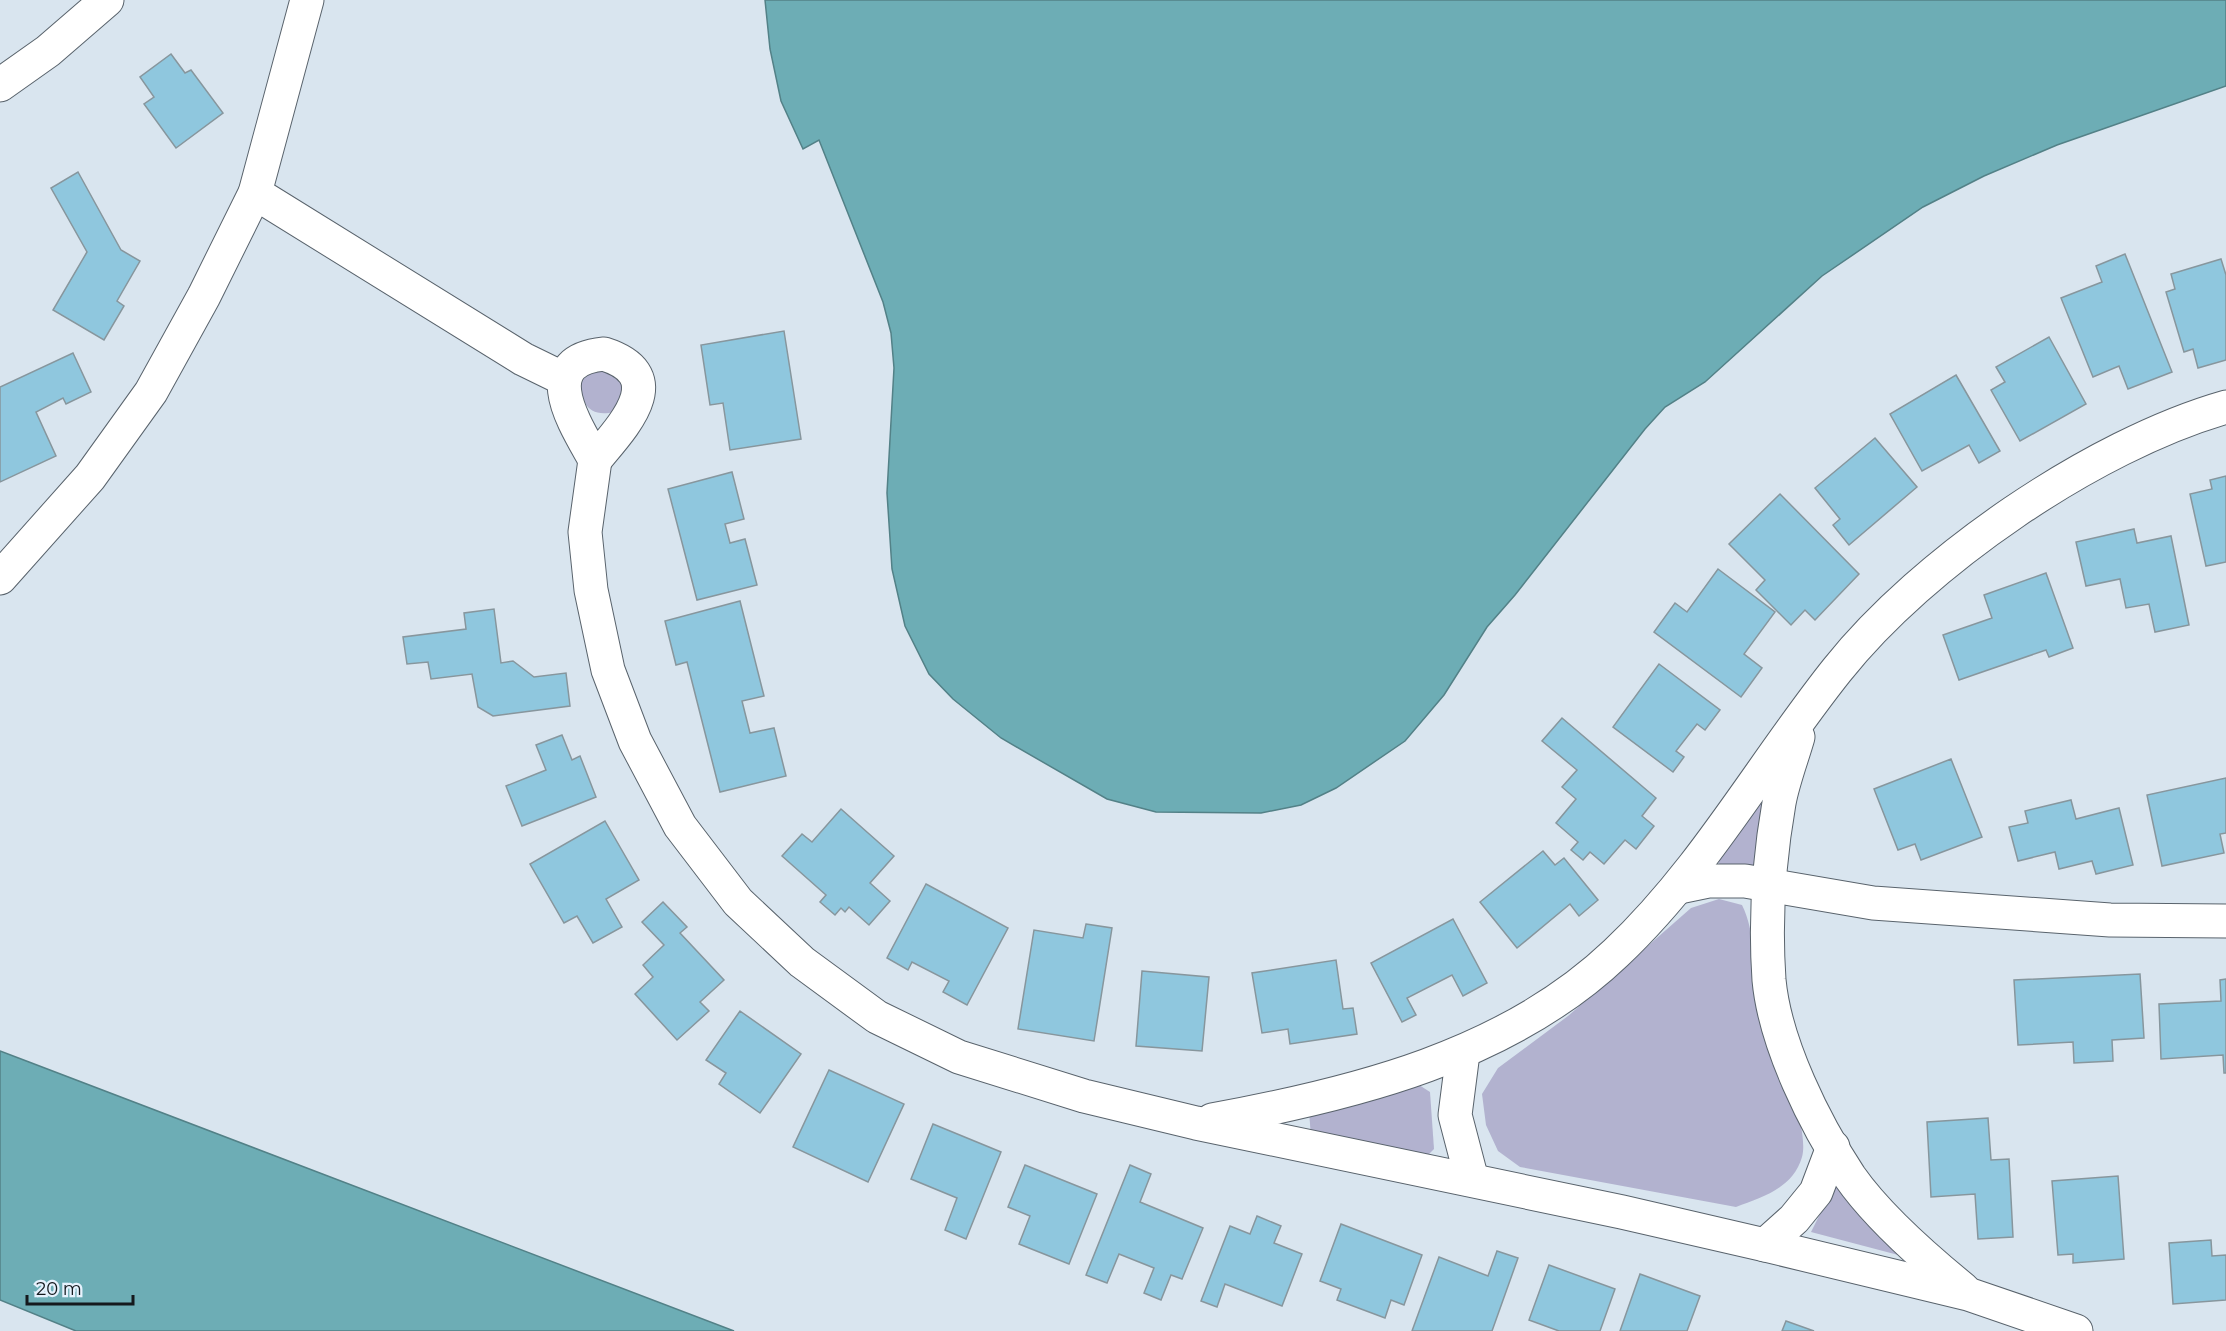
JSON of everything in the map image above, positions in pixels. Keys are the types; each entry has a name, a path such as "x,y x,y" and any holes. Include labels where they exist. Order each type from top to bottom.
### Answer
{"street":[{"path":"0,85 48,51 107,0"},
{"path":"289,0 297,40"},
{"path":"0,578 90,477 151,392 204,296 255,193 307,0"},
{"path":"255,193 523,359 564,379"},
{"path":"595,460 569,412 563,388 564,379 581,359 604,354 626,363 639,386 639,395 629,417 595,460 585,532 591,590 608,670 635,741 680,826 738,902 802,962 877,1017 949,1052 1084,1096 1196,1123 1472,1180 1765,1245 1968,1294 2076,1331"},
{"path":"1196,1123 1274,1109 1337,1093 1463,1053 1563,995 1615,955 1679,887 1838,669 1924,580 1993,527 2082,471 2145,440 2226,407"},
{"path":"1805,712 1779,801 1769,886 1769,981 1783,1040 1806,1098 1851,1178 1914,1248 1968,1294"},
{"path":"1679,887 1708,881 1745,880 1873,903 2110,921 2226,921"},
{"path":"1463,1053 1455,1115 1472,1180"},
{"path":"1765,1245 1794,1219 1816,1192 1833,1147"}],"shaded area":[{"path":"765,0 2226,0 2226,86 2057,145 1984,176 1923,207 1822,276 1705,382 1665,407 1487,627 1444,695 1405,741 1336,788 1301,805 1261,813 1156,812 1107,799 1001,738 953,699 929,674 905,626 892,569 887,493 894,368 891,333 883,302 819,140 803,149 781,101 770,49"},
{"path":"592,365 629,378 614,412 591,410 584,400 580,378"},
{"path":"1762,787 1771,789 1755,865 1721,867 1718,861"},
{"path":"1719,899 1742,905 1750,927 1760,994 1788,1077 1800,1123 1803,1142 1802,1157 1792,1176 1776,1190 1736,1207 1520,1167 1498,1151 1486,1125 1482,1094 1498,1068 1568,1016 1691,908"},
{"path":"0,1051 734,1331 76,1331 0,1300"},
{"path":"1416,1083 1430,1092 1434,1149 1424,1159 1311,1137 1309,1111"},
{"path":"1840,1174 1902,1256 1811,1232"}],"building":[{"path":"171,54 185,73 191,70 223,113 176,148 144,104 154,97 140,77"},
{"path":"78,172 121,250 140,261 117,301 124,306 104,340 53,310 87,252 51,188"},
{"path":"2125,254 2172,372 2128,389 2119,366 2093,377 2061,298 2102,282 2096,266"},
{"path":"2221,259 2226,275 2226,360 2198,368 2193,349 2184,352 2166,292 2175,289 2171,274"},
{"path":"784,331 801,439 730,450 723,403 710,405 701,345"},
{"path":"2049,337 2086,404 2020,441 1991,390 2005,382 1996,367"},
{"path":"73,353 91,392 66,404 63,398 36,412 56,456 0,482 0,387"},
{"path":"1956,375 2000,451 1979,463 1969,445 1922,471 1890,414"},
{"path":"1875,438 1917,487 1849,545 1833,525 1840,519 1815,488"},
{"path":"732,472 744,519 725,524 730,543 745,539 757,585 697,600 668,489"},
{"path":"2226,476 2226,562 2206,566 2190,494 2212,489 2210,480"},
{"path":"1780,494 1859,574 1815,620 1805,610 1791,625 1756,590 1765,580 1729,544"},
{"path":"2134,529 2137,543 2171,536 2189,625 2155,632 2149,604 2126,608 2120,579 2086,586 2076,542"},
{"path":"1718,569 1775,612 1744,654 1762,668 1741,697 1654,632 1675,603 1687,612"},
{"path":"2046,573 2073,648 2049,657 2046,650 1959,680 1943,635 1992,618 1984,595"},
{"path":"740,601 764,696 742,701 750,733 774,728 786,776 720,792 687,662 676,665 665,621"},
{"path":"494,609 501,663 513,661 534,677 566,673 570,706 493,716 478,707 472,674 431,679 428,662 407,664 403,637 466,629 464,613"},
{"path":"1659,664 1720,710 1705,730 1697,724 1676,751 1684,757 1673,772 1613,727"},
{"path":"1562,718 1656,798 1642,816 1654,826 1636,849 1625,840 1604,864 1590,852 1583,860 1571,850 1578,842 1556,823 1576,799 1562,787 1577,770 1542,741"},
{"path":"562,735 572,760 580,756 596,797 522,826 506,786 546,770 536,745"},
{"path":"1951,759 1982,837 1921,860 1915,844 1898,850 1874,789"},
{"path":"2226,778 2226,833 2220,834 2224,853 2162,866 2147,795"},
{"path":"2071,800 2076,819 2119,808 2133,865 2096,874 2092,861 2059,869 2055,852 2018,861 2009,827 2028,823 2025,811"},
{"path":"841,809 894,856 870,883 890,901 869,925 849,907 845,912 841,908 835,915 820,902 826,895 782,856 802,834 812,842"},
{"path":"605,821 639,880 606,899 622,927 593,943 577,916 564,923 530,864"},
{"path":"1543,851 1555,865 1564,858 1598,900 1579,916 1570,904 1517,948 1480,902"},
{"path":"926,884 1008,928 967,1005 943,992 949,981 912,962 908,970 887,958"},
{"path":"663,902 687,927 680,933 724,980 700,1002 709,1011 677,1040 635,994 653,977 643,965 664,945 642,922"},
{"path":"1453,919 1487,983 1463,996 1452,975 1407,998 1416,1015 1402,1022 1371,963"},
{"path":"1086,924 1112,928 1094,1041 1018,1029 1034,930 1083,938"},
{"path":"1336,960 1343,1009 1353,1008 1357,1034 1290,1044 1288,1029 1262,1033 1252,973"},
{"path":"1142,971 1209,977 1202,1051 1136,1046"},
{"path":"2140,974 2144,1038 2112,1040 2113,1061 2074,1063 2073,1042 2018,1045 2014,980"},
{"path":"2226,979 2226,1073 2224,1073 2223,1055 2161,1059 2159,1004 2221,1001 2220,980"},
{"path":"740,1011 801,1054 760,1113 719,1084 726,1073 706,1060"},
{"path":"829,1070 904,1104 868,1182 793,1147"},
{"path":"1988,1118 1991,1160 2009,1159 2013,1237 1978,1239 1975,1194 1931,1197 1927,1122"},
{"path":"933,1124 1001,1152 966,1239 945,1230 957,1198 911,1179"},
{"path":"1025,1165 1097,1194 1069,1264 1019,1244 1030,1216 1008,1207"},
{"path":"1130,1165 1151,1174 1140,1202 1203,1228 1182,1279 1171,1275 1161,1300 1144,1293 1154,1268 1119,1254 1107,1283 1086,1275"},
{"path":"2118,1176 2124,1259 2073,1263 2073,1254 2058,1255 2052,1181"},
{"path":"1257,1216 1281,1226 1274,1243 1302,1254 1282,1306 1225,1284 1217,1307 1201,1301 1230,1226 1250,1234"},
{"path":"1341,1224 1422,1255 1404,1305 1391,1300 1385,1318 1337,1300 1341,1289 1320,1281"},
{"path":"2211,1240 2212,1256 2226,1255 2226,1300 2173,1304 2169,1243"},
{"path":"1497,1251 1518,1258 1492,1331 1412,1331 1439,1257 1488,1276"},
{"path":"1549,1265 1615,1289 1600,1331 1559,1331 1529,1320"},
{"path":"1640,1274 1700,1296 1687,1331 1620,1331"},
{"path":"1786,1321 1814,1331 1782,1331"}]}
